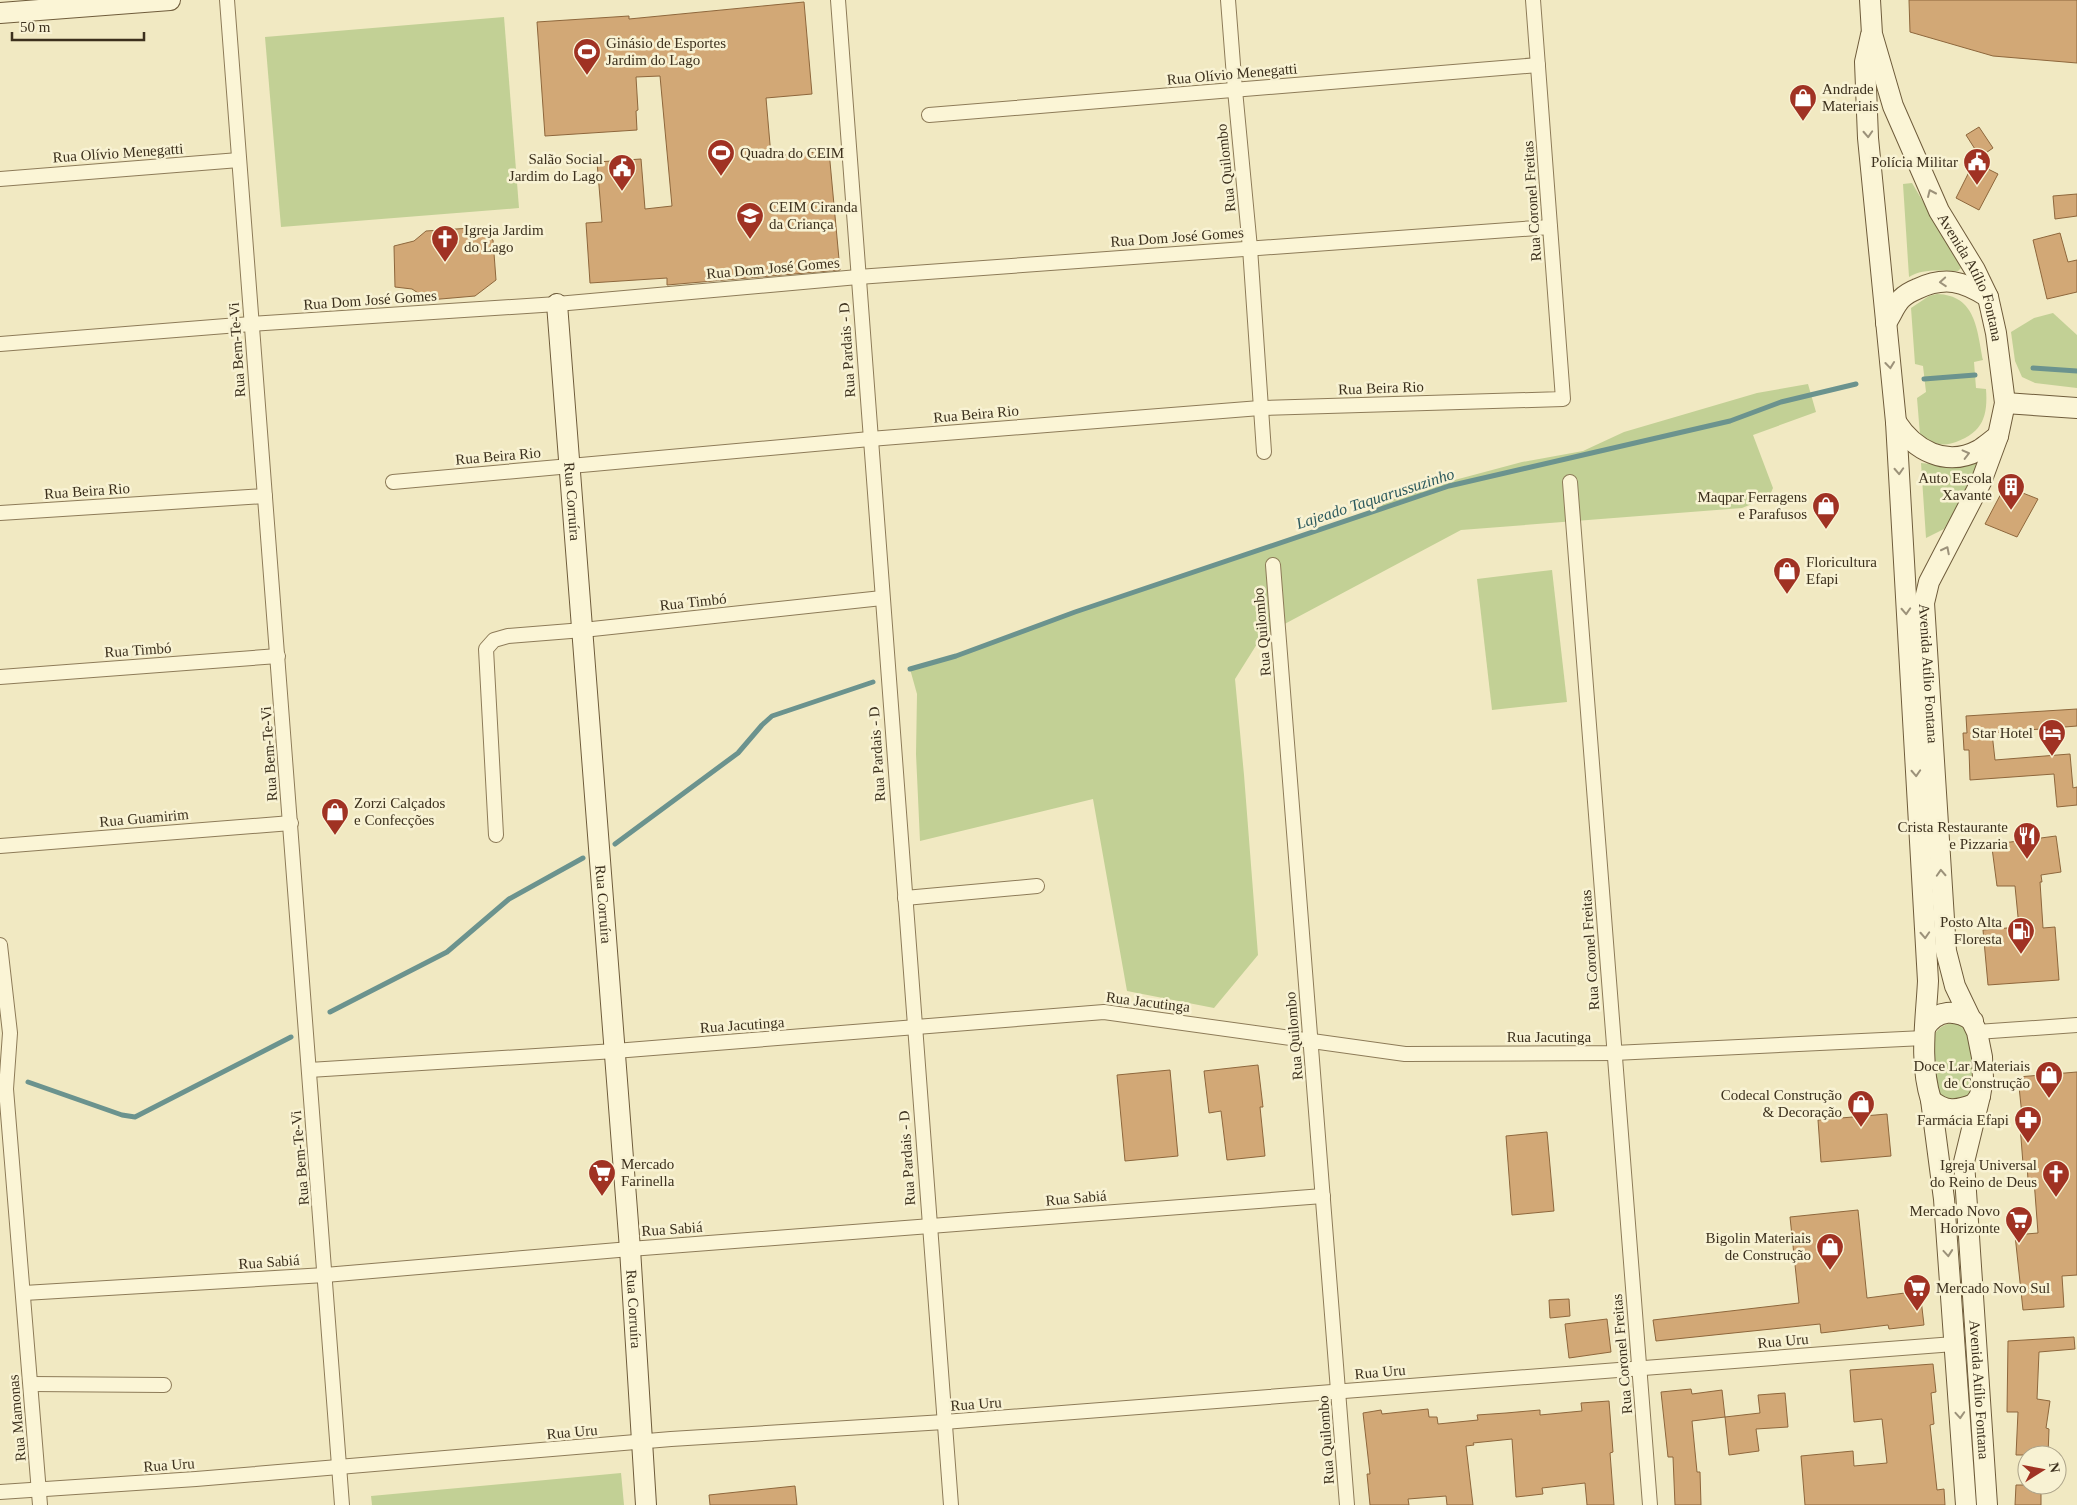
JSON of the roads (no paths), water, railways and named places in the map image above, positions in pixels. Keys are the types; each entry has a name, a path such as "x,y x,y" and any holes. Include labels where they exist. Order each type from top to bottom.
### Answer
{"main road":[{"path":"0,12 170,0"},
{"name":"Avenida Atílio Fontana","path":"1870,0 1872,34 1893,106 1939,211 1975,270 1988,297 1996,333 2005,403 1998,436 1980,482 1929,582 1924,603 1946,951 1955,986 1975,1027"},
{"name":"Avenida Atílio Fontana","path":"1872,34 1865,62 1868,138 1896,422 1928,981 1924,1033"},
{"path":"1886,323 1901,299 1912,291 1931,283 1951,281 1972,287 1988,297"},
{"name":"Rua Corruíra","path":"557,304 630,1249 646,1505"},
{"path":"2005,403 2077,408"},
{"path":"1896,422 1904,435 1915,445 1928,453 1943,457 1969,454 1998,436"},
{"path":"1955,1012 1964,1015 1975,1027 1982,1057 1983,1078 1980,1096 1974,1104 1949,1109 1941,1108 1931,1100 1927,1087 1924,1033 1930,1020 1942,1013 1955,1012"},
{"name":"Avenida Atílio Fontana","path":"1980,1096 1964,1162 1987,1505"},
{"name":"Avenida Atílio Fontana","path":"1931,1100 1944,1200 1966,1505"}],"street":[{"name":"Rua Bem-Te-Vi","path":"227,0 342,1505"},
{"name":"Rua Pardais - D","path":"838,0 915,1028 928,1227 951,1505"},
{"name":"Rua Quilombo","path":"1228,0 1234,90 1250,248 1264,452"},
{"name":"Rua Coronel Freitas","path":"1532,0 1563,398"},
{"name":"Rua Olívio Menegatti","path":"929,115 1538,65"},
{"name":"Rua Olívio Menegatti","path":"0,179 239,160"},
{"name":"Rua Dom José Gomes","path":"0,344 251,324 557,304 858,277 1550,227"},
{"name":"Rua Beira Rio","path":"393,482 870,439 1260,408 1563,398"},
{"name":"Rua Coronel Freitas","path":"1570,482 1650,1505"},
{"name":"Rua Beira Rio","path":"0,513 265,496"},
{"name":"Rua Quilombo","path":"1273,565 1347,1505"},
{"name":"Rua Timbó","path":"496,835 486,649 494,640 508,636 583,630 882,598"},
{"name":"Rua Timbó","path":"0,677 278,656"},
{"name":"Rua Guamirim","path":"0,846 290,823"},
{"path":"905,898 1037,886"},
{"name":"Rua Mamonas","path":"0,945 10,1033 3,1089 24,1293 40,1505"},
{"name":"Rua Jacutinga","path":"309,1070 615,1051 1104,1012 1405,1054 1614,1052 1924,1033"},
{"path":"1975,1027 2077,1025"},
{"name":"Rua Sabiá","path":"24,1293 325,1275 630,1249 1323,1196"},
{"name":"Rua Uru","path":"0,1492 196,1479 672,1439 944,1422 1639,1370 1954,1344"},
{"path":"31,1384 164,1385"}],"waterway":[{"name":"Lajeado Taquarussuzinho","path":"2033,368 2077,371"},
{"name":"Lajeado Taquarussuzinho","path":"1924,379 1975,375"},
{"name":"Lajeado Taquarussuzinho","path":"910,669 956,656 1075,612 1449,486 1730,421 1781,402 1856,384"},
{"name":"Lajeado Taquarussuzinho","path":"615,844 738,753 772,716 873,682"},
{"name":"Lajeado Taquarussuzinho","path":"330,1012 447,952 509,899 583,858"},
{"name":"Lajeado Taquarussuzinho","path":"28,1082 122,1115 135,1117 291,1037"}],"place":[{"name":"Ginásio de Esportes Jardim do Lago","path":"587,76"},
{"name":"Andrade Materiais","path":"1803,122"},
{"name":"Quadra do CEIM","path":"721,177"},
{"name":"Polícia Militar","path":"1977,186"},
{"name":"Salão Social Jardim do Lago","path":"622,192"},
{"name":"CEIM Ciranda da Criança","path":"750,240"},
{"name":"Igreja Jardim do Lago","path":"445,263"},
{"name":"Auto Escola Xavante","path":"2011,511"},
{"name":"Maqpar Ferragens e Parafusos","path":"1826,530"},
{"name":"Floricultura Efapi","path":"1787,595"},
{"name":"Star Hotel","path":"2052,757"},
{"name":"Zorzi Calçados e Confecções","path":"335,836"},
{"name":"Crista Restaurante e Pizzaria","path":"2027,860"},
{"name":"Posto Alta Floresta","path":"2021,955"},
{"name":"Doce Lar Materiais de Construção","path":"2049,1099"},
{"name":"Codecal Construção & Decoração","path":"1861,1128"},
{"name":"Farmácia Efapi","path":"2028,1144"},
{"name":"Mercado Farinella","path":"602,1197"},
{"name":"Igreja Universal do Reino de Deus","path":"2056,1198"},
{"name":"Mercado Novo Horizonte","path":"2019,1244"},
{"name":"Bigolin Materiais de Construção","path":"1830,1271"},
{"name":"Mercado Novo Sul","path":"1917,1312"}]}
